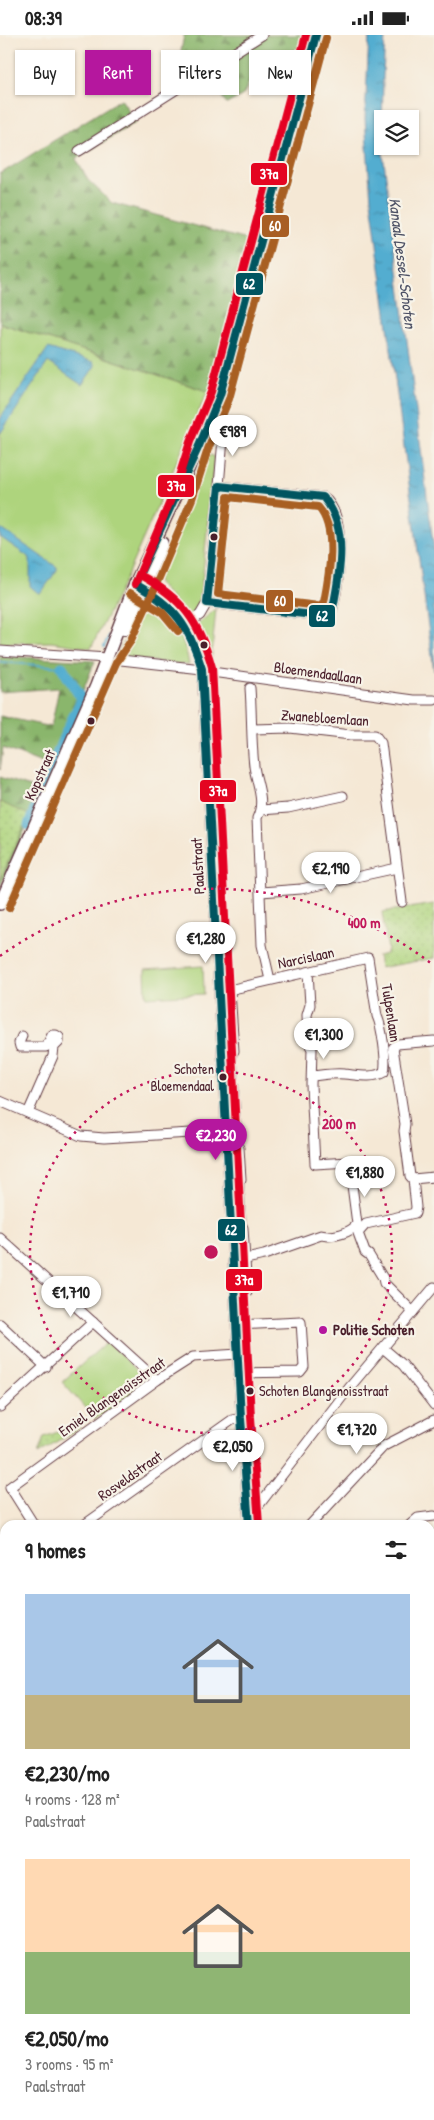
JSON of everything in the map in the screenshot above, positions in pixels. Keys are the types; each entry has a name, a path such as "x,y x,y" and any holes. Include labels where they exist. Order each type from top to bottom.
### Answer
{"main road":[{"name":"Kopstraat","path":"0,904 107,658 121,637 139,586 220,395 316,35"}],"street":[{"path":"79,151 262,35"},
{"path":"186,625 200,615 207,603 224,427"},
{"path":"207,603 322,616 333,608 336,592 340,541 334,511 329,501 324,497 219,486"},
{"name":"Paalstraat","path":"139,586 168,604 186,625 202,669 233,1262 238,1325 241,1418 249,1520"},
{"path":"0,651 107,658"},
{"name":"Bloemendaallaan","path":"121,660 202,669 212,672 414,700 433,699"},
{"path":"250,688 254,768 259,782 261,810 257,818 262,945 270,980"},
{"name":"Zwanebloemlaan","path":"253,729 290,728 351,735 375,735 382,743 402,902"},
{"path":"261,810 288,808 343,795"},
{"path":"261,892 301,889 397,867"},
{"name":"Narcislaan","path":"220,992 368,958"},
{"name":"Tulpenlaan","path":"312,1076 378,1075 384,1072 383,1043 380,1023 376,1016 368,958"},
{"path":"233,1262 292,1247 295,1243 322,1235 328,1237 353,1229 357,1222 349,1162 315,1164 312,1049 308,1042 306,1015 310,1005 308,972"},
{"path":"230,990 237,1145 239,1148 241,1179 239,1183 240,1219 247,1292 236,1294"},
{"path":"22,1036 18,1043 20,1047 50,1047 53,1056 28,1113"},
{"name":"Tulpenlaan","path":"413,1312 384,1283 383,1278 366,1252 358,1233 366,1224 382,1219 388,1221 415,1213 413,1179 410,1176 400,1084 393,1048 397,1044 434,1041"},
{"path":"0,1101 81,1136 104,1138 226,1131"},
{"path":"413,1179 434,1177"},
{"path":"0,1238 157,1380"},
{"path":"248,1511 259,1505 338,1401 434,1287"},
{"path":"0,1407 46,1367 93,1322"},
{"path":"238,1325 301,1322 303,1331 304,1367 300,1372 240,1373"},
{"path":"0,1324 46,1367"},
{"path":"383,1348 403,1365 434,1405"},
{"name":"Emiel Blangenoisstraat","path":"31,1520 10,1487 157,1380 193,1357 238,1354"},
{"name":"Rosveldstraat","path":"91,1520 232,1420 241,1418"},
{"path":"315,1520 384,1446 434,1420"},
{"path":"416,1520 434,1515"}],"green space":[{"path":"184,35 305,35 301,50 249,50 249,82 243,95 227,104 221,95 239,95 239,50 181,50"},
{"path":"121,99 136,122 76,159 88,180 112,203 250,241 234,309 210,392 0,323 0,174"},
{"path":"0,323 210,392 206,395 125,580 91,648 51,642 0,643"},
{"path":"209,455 214,456 200,606 194,614 185,614 157,582 157,572"},
{"path":"144,606 158,607 170,620 179,633 185,647 189,665 116,657"},
{"path":"216,609 211,662 208,662 205,642 195,626"},
{"path":"0,656 95,661 52,767 3,748 0,770 0,716 51,727 59,688 0,692"},
{"path":"0,777 42,791 0,887"},
{"path":"0,802 29,815 0,880"},
{"path":"434,904 434,958 380,968 378,956 386,954 388,950 382,912"},
{"path":"203,966 204,994 146,997 145,970"},
{"path":"107,1342 145,1377 144,1386 95,1419 62,1382"},
{"path":"77,1425 80,1428 38,1454 44,1437"}],"water":[{"path":"369,35 385,35 383,110 374,110 374,155 383,155 434,550 434,671 371,200 365,119"},
{"path":"48,348 93,362 95,366 82,385 48,362 0,434 0,418"},
{"path":"0,528 57,567 57,570 41,593 38,593 30,586 30,558 0,537"}],"waterway":[{"path":"104,647 109,635"},
{"path":"0,662 62,667"},
{"path":"29,825 64,737 82,699 62,667"}],"transit line":[{"name":"37a","path":"135,584 174,492 190,442 211,392 306,35"},
{"name":"62","path":"249,1520 241,1418 202,669 192,641 179,619 161,601 135,584 199,446 220,395 316,35"},
{"name":"60","path":"9,908 116,663 130,642 153,592 192,499 208,449 229,399 326,38"},
{"name":"62","path":"219,486 323,497 337,522 339,536 340,565 333,608 322,616 207,603 219,486"},
{"name":"60","path":"228,497 318,507 324,516 330,539 330,566 324,602 319,606 218,594 228,497"},
{"name":"37a","path":"140,575 167,593 187,612 201,636 212,667 251,1417 259,1520"},
{"name":"60","path":"130,593 162,612 178,631"}],"place":[{"name":"Schoten Bloemendaal","path":"223,1077"},
{"name":"Politie Schoten","path":"323,1330"},
{"name":"Schoten Blangenoisstraat","path":"250,1391"}],"water label":[{"name":"Kanaal Dessel-Schoten","path":"403,263"}]}
